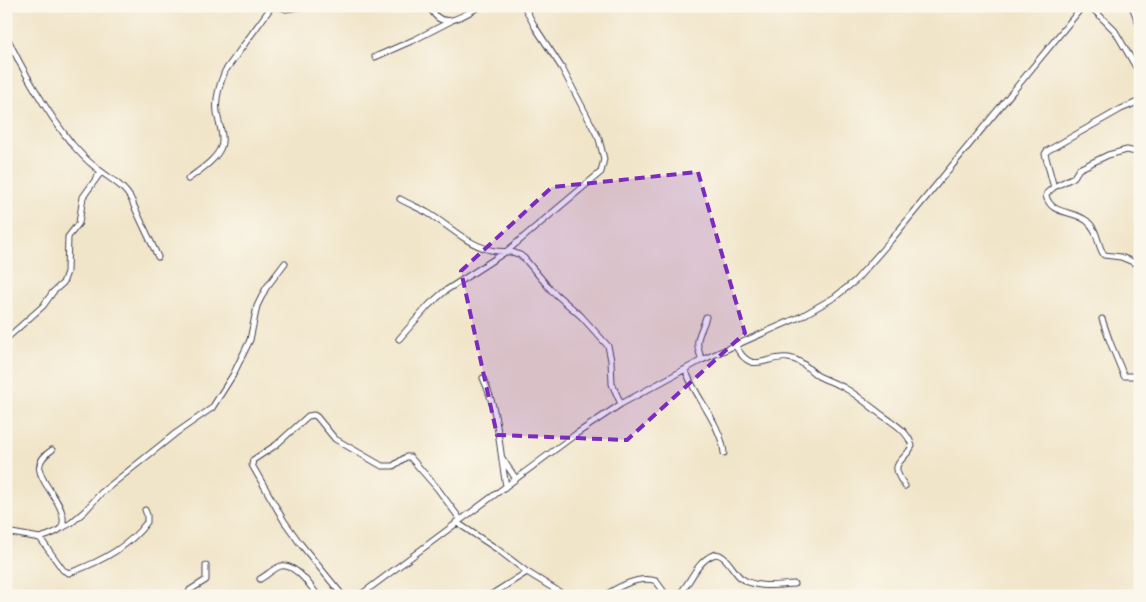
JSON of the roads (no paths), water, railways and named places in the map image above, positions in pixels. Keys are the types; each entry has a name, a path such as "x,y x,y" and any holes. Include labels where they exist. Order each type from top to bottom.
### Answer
{"street":[{"path":"188,179 215,157 221,148 222,133 216,106 222,79 225,71 272,6"},
{"path":"277,6 286,9 304,6"},
{"path":"430,6 434,16 441,20 450,21"},
{"path":"375,57 416,40 480,6"},
{"path":"399,339 428,305 445,291 507,251 600,172 604,159 599,139 562,68 538,32 524,6"},
{"path":"358,596 576,434 621,404 702,360 802,316 856,281 1083,6"},
{"path":"1090,6 1114,31 1140,74"},
{"path":"1132,6 1140,27"},
{"path":"6,35 22,67 73,145 101,172 124,188 131,197 158,257"},
{"path":"1054,187 1045,153 1121,109 1140,101"},
{"path":"1140,153 1127,150 1108,155 1080,169 1074,177 1054,187 1046,196 1052,207 1079,215 1094,227 1104,255 1121,257 1140,265"},
{"path":"6,338 43,306 53,292 63,283 68,264 68,237 79,223 83,197 101,172"},
{"path":"400,199 428,213 473,243 494,251 520,254 551,290 581,316 608,346 612,360 612,384 621,404"},
{"path":"6,532 40,538 71,523 101,493 176,433 212,408 233,375 250,340 257,306 266,288 285,263"},
{"path":"702,360 697,340 706,317"},
{"path":"1102,319 1116,360 1124,376 1134,376 1140,373"},
{"path":"735,345 742,357 751,362 765,362 788,358 803,363 818,376 844,387 866,401 904,430 910,438 912,446 899,460 897,465 900,479 905,486"},
{"path":"685,369 691,384 720,436 724,453"},
{"path":"483,378 494,408 506,486"},
{"path":"343,596 284,521 252,465 253,460 276,445 308,416 314,415 317,417 334,439 382,466 393,466 406,457 410,457 437,488 458,521 527,572 566,596"},
{"path":"52,450 43,456 40,472 42,479 56,498 62,512 62,528"},
{"path":"502,458 516,479"},
{"path":"40,538 63,570 69,573 129,542 148,522 145,510"},
{"path":"678,596 703,562 714,554 722,556 740,578 751,583 766,586 794,584"},
{"path":"187,596 190,590 206,580 206,566"},
{"path":"260,579 280,566 287,567 298,571 318,596"},
{"path":"489,596 527,572"},
{"path":"604,596 630,582 648,579 656,581 667,596"}]}
